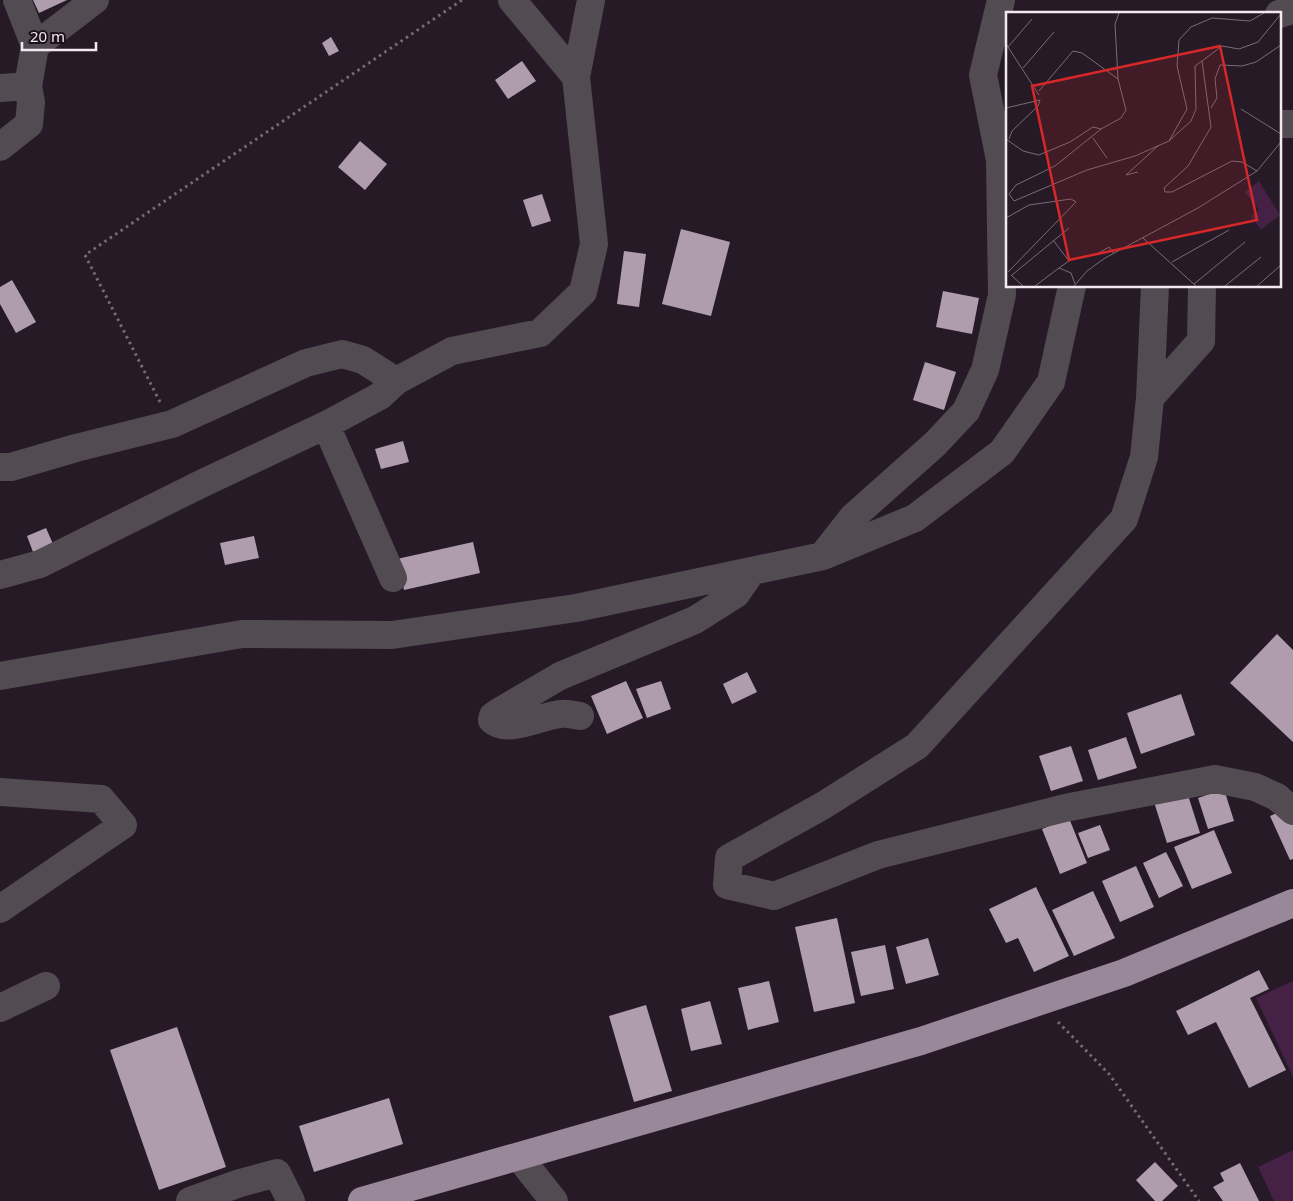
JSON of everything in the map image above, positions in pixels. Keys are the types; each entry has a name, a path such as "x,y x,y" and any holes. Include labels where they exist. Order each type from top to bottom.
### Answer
{"highway":[{"path":"362,1201 921,1041 1124,974 1293,903"}],"street":[{"path":"0,148 29,124 31,102 28,86 35,46 17,0"},
{"path":"35,46 95,0"},
{"path":"512,0 576,77"},
{"path":"0,575 40,564 201,484 326,425 380,396 396,381 452,351 540,333 583,292 594,244 576,77 591,0"},
{"path":"823,556 853,518 935,444 966,412 985,370 1002,295 1002,286 1000,160 983,75 1001,0"},
{"path":"1280,14 1293,10"},
{"path":"0,88 28,86"},
{"path":"1280,124 1293,124"},
{"path":"0,676 242,634 392,635 576,608 823,556 915,518 1002,452 1050,382 1072,288"},
{"path":"1154,288 1150,398 1144,457 1124,519 917,746 824,805 729,858 727,885 774,896 878,855 1065,808 1215,779 1255,787 1277,797 1293,811"},
{"path":"1150,398 1201,341 1202,288"},
{"path":"0,467 11,467 76,448 172,424 306,364 342,354 363,360 396,381"},
{"path":"326,425 393,578"},
{"path":"580,716 560,714 526,723 504,725 496,724 492,720 493,716 502,710 560,676 695,620 736,594 752,570"},
{"path":"0,792 100,799 123,825 0,908"},
{"path":"0,1008 46,986"},
{"path":"519,1157 554,1201"},
{"path":"190,1201 240,1183 277,1173 291,1201"}],"path":[{"path":"172,424 86,255 462,0"},
{"path":"1038,1002 1109,1074 1199,1201"}],"shaded area":[{"path":"1293,981 1293,1077 1256,998"},
{"path":"1293,1150 1293,1201 1274,1201 1258,1167"}],"building":[{"path":"33,0 67,0 39,13"},
{"path":"331,37 339,51 329,56 322,43"},
{"path":"522,61 536,81 508,99 495,80"},
{"path":"360,141 387,164 365,190 338,167"},
{"path":"542,194 551,221 532,227 523,200"},
{"path":"681,229 730,242 711,316 662,304"},
{"path":"624,251 646,254 639,307 617,304"},
{"path":"12,280 36,322 16,333 0,304 0,287"},
{"path":"943,291 979,298 972,334 936,327"},
{"path":"925,362 956,372 944,410 913,400"},
{"path":"403,441 409,462 381,469 375,449"},
{"path":"46,528 53,544 33,552 27,536"},
{"path":"254,536 259,558 225,565 220,543"},
{"path":"473,542 480,573 404,590 397,559"},
{"path":"1277,634 1293,650 1293,742 1230,683"},
{"path":"747,672 757,692 732,704 723,684"},
{"path":"626,681 643,718 607,734 591,696"},
{"path":"661,681 671,709 647,718 636,689"},
{"path":"1181,694 1195,735 1141,754 1127,713"},
{"path":"1126,737 1137,768 1098,780 1088,750"},
{"path":"1071,746 1083,781 1051,791 1039,756"},
{"path":"1224,789 1234,821 1208,829 1198,798"},
{"path":"1187,792 1200,833 1167,843 1154,802"},
{"path":"1286,809 1293,824 1293,859 1290,860 1270,816"},
{"path":"1069,818 1087,863 1060,874 1042,829"},
{"path":"1100,825 1110,850 1088,858 1078,833"},
{"path":"1214,830 1232,873 1192,889 1174,847"},
{"path":"1166,852 1183,886 1159,898 1143,863"},
{"path":"1136,866 1154,907 1120,922 1102,881"},
{"path":"1036,887 1069,956 1034,972 1018,938 1006,943 989,909"},
{"path":"1093,891 1115,938 1074,956 1052,910"},
{"path":"837,918 855,1003 814,1012 795,927"},
{"path":"928,938 939,975 906,984 896,947"},
{"path":"885,945 894,989 861,996 851,952"},
{"path":"1259,970 1269,989 1250,998 1286,1070 1249,1088 1216,1022 1188,1035 1176,1011"},
{"path":"769,981 779,1022 748,1030 738,988"},
{"path":"710,1001 722,1044 691,1051 681,1009"},
{"path":"646,1005 672,1091 634,1102 609,1016"},
{"path":"177,1027 226,1167 159,1190 110,1050"},
{"path":"389,1098 403,1144 314,1172 299,1126"},
{"path":"1155,1162 1178,1186 1162,1201 1155,1201 1136,1180"},
{"path":"1240,1163 1259,1201 1223,1201 1213,1187 1224,1181 1220,1173"}]}
